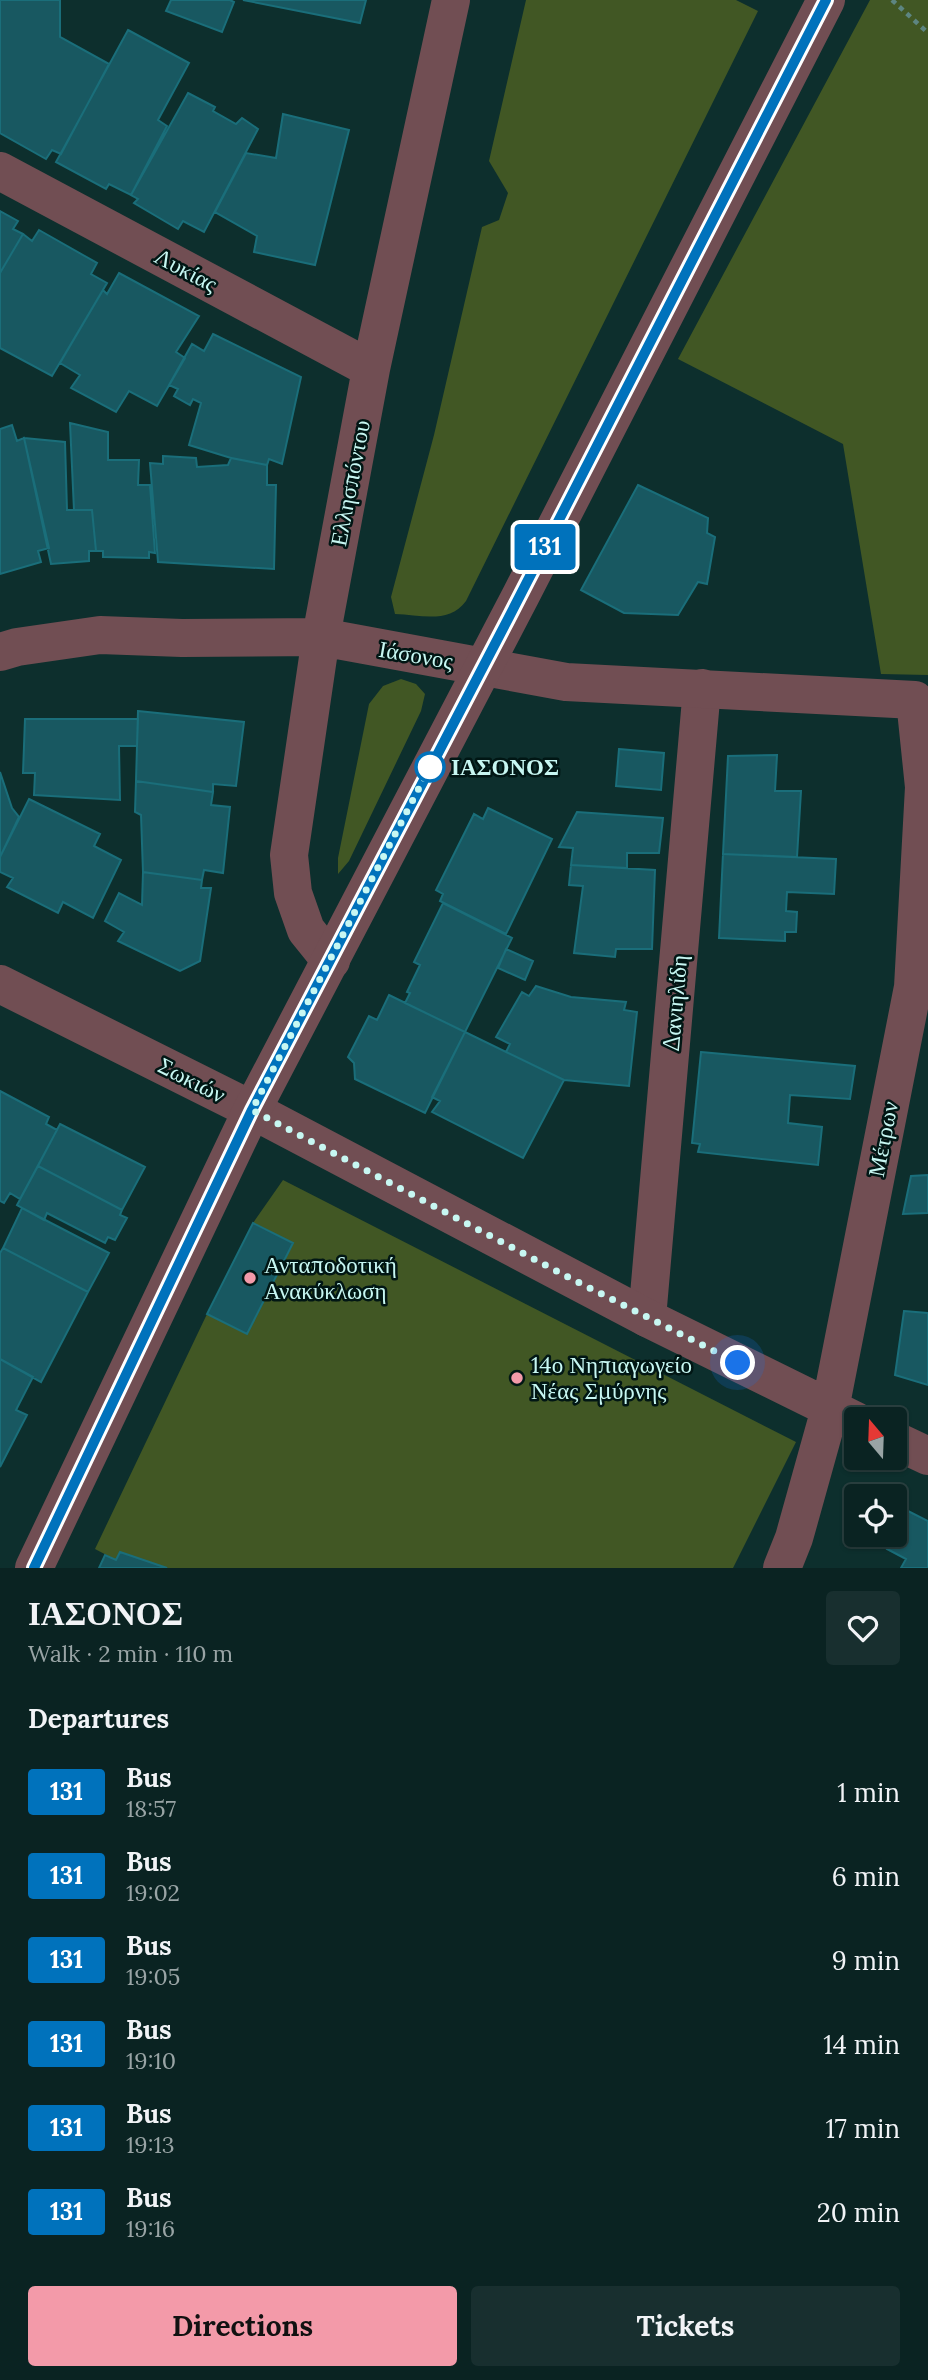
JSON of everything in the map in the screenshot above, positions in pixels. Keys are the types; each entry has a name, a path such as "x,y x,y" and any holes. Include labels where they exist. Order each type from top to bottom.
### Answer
{"street":[{"name":"Ελλησπόντου","path":"331,961 306,930 293,893 289,855 321,637 371,369 451,0"},
{"path":"34,1568 252,1110 826,0"},
{"name":"Λυκίας","path":"0,171 371,369"},
{"name":"Ιάσονος","path":"0,652 100,635 183,638 321,637 566,682 915,701"},
{"name":"Δανιηλίδη","path":"647,1318 702,688"},
{"name":"Μέτρων","path":"782,1568 843,1415 913,987 924,787 915,701"},
{"name":"Σωκιών","path":"0,984 252,1110 647,1318 843,1415"},
{"path":"907,1446 928,1456"}],"path":[{"path":"892,0 928,33"}],"green space":[{"path":"526,0 736,0 758,11 466,601 452,613 443,615 395,614 391,597 434,435 482,227 499,220 508,193 489,161"},
{"path":"870,0 928,0 928,675 881,674 843,444 678,359"},
{"path":"401,679 416,684 425,694 421,711 349,861 338,874 338,858 369,704 383,686"},
{"path":"283,1180 796,1442 733,1568 167,1568 120,1552 116,1560 95,1549 253,1223"}],"building":[{"path":"0,0 60,0 60,37 109,64 61,154 52,150 46,159 0,133"},
{"path":"171,0 234,2 222,32 166,11"},
{"path":"243,0 366,0 360,23"},
{"path":"128,30 189,63 158,120 167,126 131,195 109,184 106,189 56,162"},
{"path":"188,93 215,107 213,111 236,124 242,118 258,129 204,232 183,221 178,229 134,203 138,199 131,195"},
{"path":"283,114 349,130 315,265 254,252 257,236 215,212 246,153 276,158"},
{"path":"0,211 18,221 13,229 23,234 0,273"},
{"path":"39,230 97,263 91,274 107,283 52,376 0,348 0,273 23,234 32,241"},
{"path":"119,273 199,316 176,352 185,358 157,406 129,391 116,412 71,388 80,375 60,363 103,290 107,294"},
{"path":"213,334 301,377 282,464 269,459 267,465 231,458 189,445 201,403 193,399 190,405 174,396 178,389 169,385 192,344 204,351"},
{"path":"70,423 108,432 108,460 139,460 138,485 150,485 155,553 149,552 149,558 103,557 103,551 96,551 92,510 74,510"},
{"path":"12,425 17,441 24,438 49,548 38,551 41,562 0,574 0,429"},
{"path":"24,438 65,442 67,510 92,510 96,551 89,551 89,561 51,564"},
{"path":"163,456 196,458 197,467 228,465 231,458 267,465 267,485 276,485 274,569 158,562 150,463 163,464"},
{"path":"638,485 708,518 707,533 715,537 707,584 698,582 678,615 624,613 581,590"},
{"path":"138,711 244,722 236,786 213,784 213,792 136,781"},
{"path":"25,719 138,719 137,746 119,746 120,800 34,795 35,773 23,773"},
{"path":"619,749 664,753 661,790 616,786"},
{"path":"777,755 775,791 801,791 797,857 723,854 728,756"},
{"path":"0,772 12,808 19,817 0,857"},
{"path":"136,781 213,792 211,805 230,807 223,873 204,870 202,880 143,872 141,815 135,812"},
{"path":"29,799 100,834 94,846 121,860 93,918 63,902 58,913 7,887 13,878 0,872 0,857"},
{"path":"488,808 552,839 506,934 440,901 443,894 436,890 474,814 483,819"},
{"path":"577,812 663,818 659,853 627,853 627,868 571,865 573,848 559,847"},
{"path":"723,854 836,859 834,894 787,892 786,911 797,912 796,932 785,932 785,941 719,938"},
{"path":"571,865 655,870 652,949 616,949 615,957 574,953 583,886 569,885"},
{"path":"143,872 202,880 201,888 211,888 200,961 180,971 118,941 124,932 105,921 119,893 142,905"},
{"path":"443,903 512,938 465,1032 405,1003 410,993 407,992 420,965 414,962"},
{"path":"506,949 533,961 525,980 498,968"},
{"path":"536,986 571,997 626,1002 624,1010 637,1012 629,1086 564,1080 506,1052 510,1044 496,1037 522,992 529,996"},
{"path":"389,995 465,1032 425,1113 355,1079 354,1063 348,1057 369,1016 377,1020"},
{"path":"465,1032 564,1080 523,1158 432,1112 440,1101 432,1097"},
{"path":"701,1052 855,1066 850,1099 790,1095 788,1123 822,1127 818,1165 698,1152 700,1144 692,1143"},
{"path":"0,1091 49,1117 46,1124 57,1130 20,1199 10,1193 4,1203 0,1201"},
{"path":"60,1124 145,1167 122,1210 38,1166"},
{"path":"38,1166 122,1210 120,1215 127,1218 115,1240 108,1237 105,1243 47,1213 44,1220 17,1205"},
{"path":"928,1175 928,1213 903,1214 911,1176"},
{"path":"22,1208 109,1253 88,1292 3,1248"},
{"name":"Ανταποδοτική Ανακύκλωση","path":"253,1223 293,1243 247,1334 207,1314"},
{"path":"3,1248 88,1292 41,1382 0,1359 0,1253"},
{"path":"904,1311 928,1313 928,1385 895,1375"},
{"path":"0,1359 33,1377 16,1410 27,1415 0,1467"},
{"path":"907,1510 928,1521 928,1568 901,1568 906,1559 887,1549 907,1547"},
{"path":"120,1552 167,1568 99,1568 105,1555 116,1560"}],"bus line":[{"name":"131","path":"34,1568 252,1110 826,0"}],"place":[{"name":"ΙΑΣΟΝΟΣ","path":"430,767"},
{"name":"Ανταποδοτική Ανακύκλωση","path":"250,1278"},
{"name":"14ο Νηπιαγωγείο Νέας Σμύρνης","path":"517,1378"}],"route":[{"path":"430,767 252,1110 568,1277 738,1363"}]}
